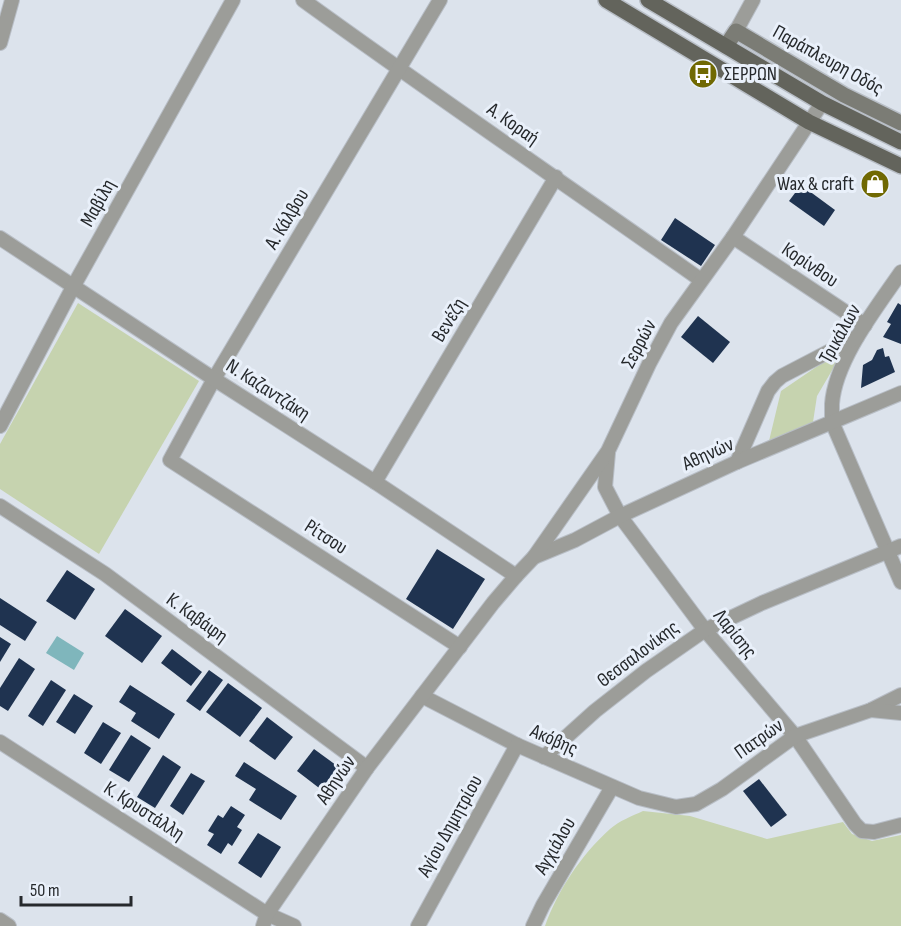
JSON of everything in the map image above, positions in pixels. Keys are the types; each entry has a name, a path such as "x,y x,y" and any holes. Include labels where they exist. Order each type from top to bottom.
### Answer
{"main road":[{"path":"606,0 809,122 901,166"},
{"path":"648,0 822,103 901,142"}],"street":[{"path":"0,43 12,0"},
{"name":"Μαβίλη","path":"0,426 73,287 233,0"},
{"name":"Α. Κοραή","path":"303,0 399,70 701,280"},
{"name":"A. Κάλβου","path":"170,460 214,379 440,0"},
{"path":"726,46 753,0"},
{"name":"Παράπλευρη Οδός","path":"736,31 844,95 899,118"},
{"name":"Σερρών","path":"493,603 534,557 608,451 666,333 822,103"},
{"name":"Βενέζη","path":"375,482 556,177"},
{"name":"Κορίνθου","path":"733,237 865,325"},
{"name":"Ν. Καζαντζάκη","path":"0,238 516,576"},
{"name":"Τρικάλων","path":"832,422 832,402 838,378 857,338 901,272"},
{"path":"737,462 768,391 775,382 782,375 857,338"},
{"name":"Αθηνών","path":"534,557 575,540 620,516 737,462 901,393"},
{"path":"832,422 901,582"},
{"name":"Λαρίσης","path":"608,451 605,487 620,516 705,630 795,736 855,824 862,831 874,832 901,825"},
{"name":"Ρίτσου","path":"170,460 460,647"},
{"name":"Κ. Καβάφη","path":"0,506 105,574 367,768"},
{"name":"Θεσσαλονίκης","path":"544,757 646,671 705,630 762,603 901,546"},
{"name":"Αθηνών","path":"265,920 367,768 493,603"},
{"name":"Πατρών","path":"676,807 696,804 722,789 795,736 871,710 901,695"},
{"name":"Ακόβης","path":"422,696 516,746 639,798 676,807"},
{"path":"871,710 901,713"},
{"name":"Κ. Κρυστάλλη","path":"0,742 265,920 294,926"},
{"name":"Αγίου Δημητρίου","path":"418,926 516,746"},
{"name":"Αγχιάλου","path":"533,926 612,787"},
{"path":"0,920 9,926"}],"green space":[{"path":"78,303 199,381 99,554 0,489 0,444"},
{"path":"850,344 817,396 813,422 769,441 781,391"},
{"path":"643,811 690,816 767,839 843,822 852,834 872,841 901,835 901,926 545,926 564,886 589,850 614,826"}],"water":[{"path":"57,636 84,653 74,670 46,653"}],"building":[{"path":"801,185 835,210 824,226 789,201"},
{"path":"675,218 715,245 701,266 661,240"},
{"path":"898,303 901,305 901,344 883,337 891,324 887,322"},
{"path":"698,316 730,342 713,363 681,337"},
{"path":"883,348 885,357 889,356 895,372 861,388 863,365 872,360 877,350"},
{"path":"437,549 485,579 453,629 406,599"},
{"path":"67,570 95,589 75,620 46,601"},
{"path":"0,598 37,622 25,641 0,625"},
{"path":"125,609 162,636 142,663 105,636"},
{"path":"0,637 11,644 0,662"},
{"path":"172,649 202,672 191,686 161,663"},
{"path":"19,658 35,669 8,711 0,706 0,688"},
{"path":"209,670 223,680 200,711 186,701"},
{"path":"51,680 66,690 43,726 28,716"},
{"path":"228,683 262,708 240,737 206,712"},
{"path":"130,685 175,714 159,739 131,721 136,713 119,702"},
{"path":"74,694 93,706 75,734 56,722"},
{"path":"267,717 293,737 275,760 249,741"},
{"path":"103,722 121,733 101,764 84,753"},
{"path":"131,735 151,748 129,782 109,770"},
{"path":"314,749 340,768 323,791 297,771"},
{"path":"163,755 181,767 155,808 137,797"},
{"path":"244,762 297,796 281,820 249,800 256,789 235,776"},
{"path":"191,773 205,781 183,815 170,806"},
{"path":"759,779 787,815 771,827 743,791"},
{"path":"231,806 245,815 237,827 242,830 232,846 228,843 221,854 207,845 214,834 208,831 218,815 223,818"},
{"path":"258,833 281,847 261,878 238,863"}],"place":[{"name":"ΣΕΡΡΩΝ","path":"703,74"},
{"name":"Wax & craft","path":"875,184"}]}
